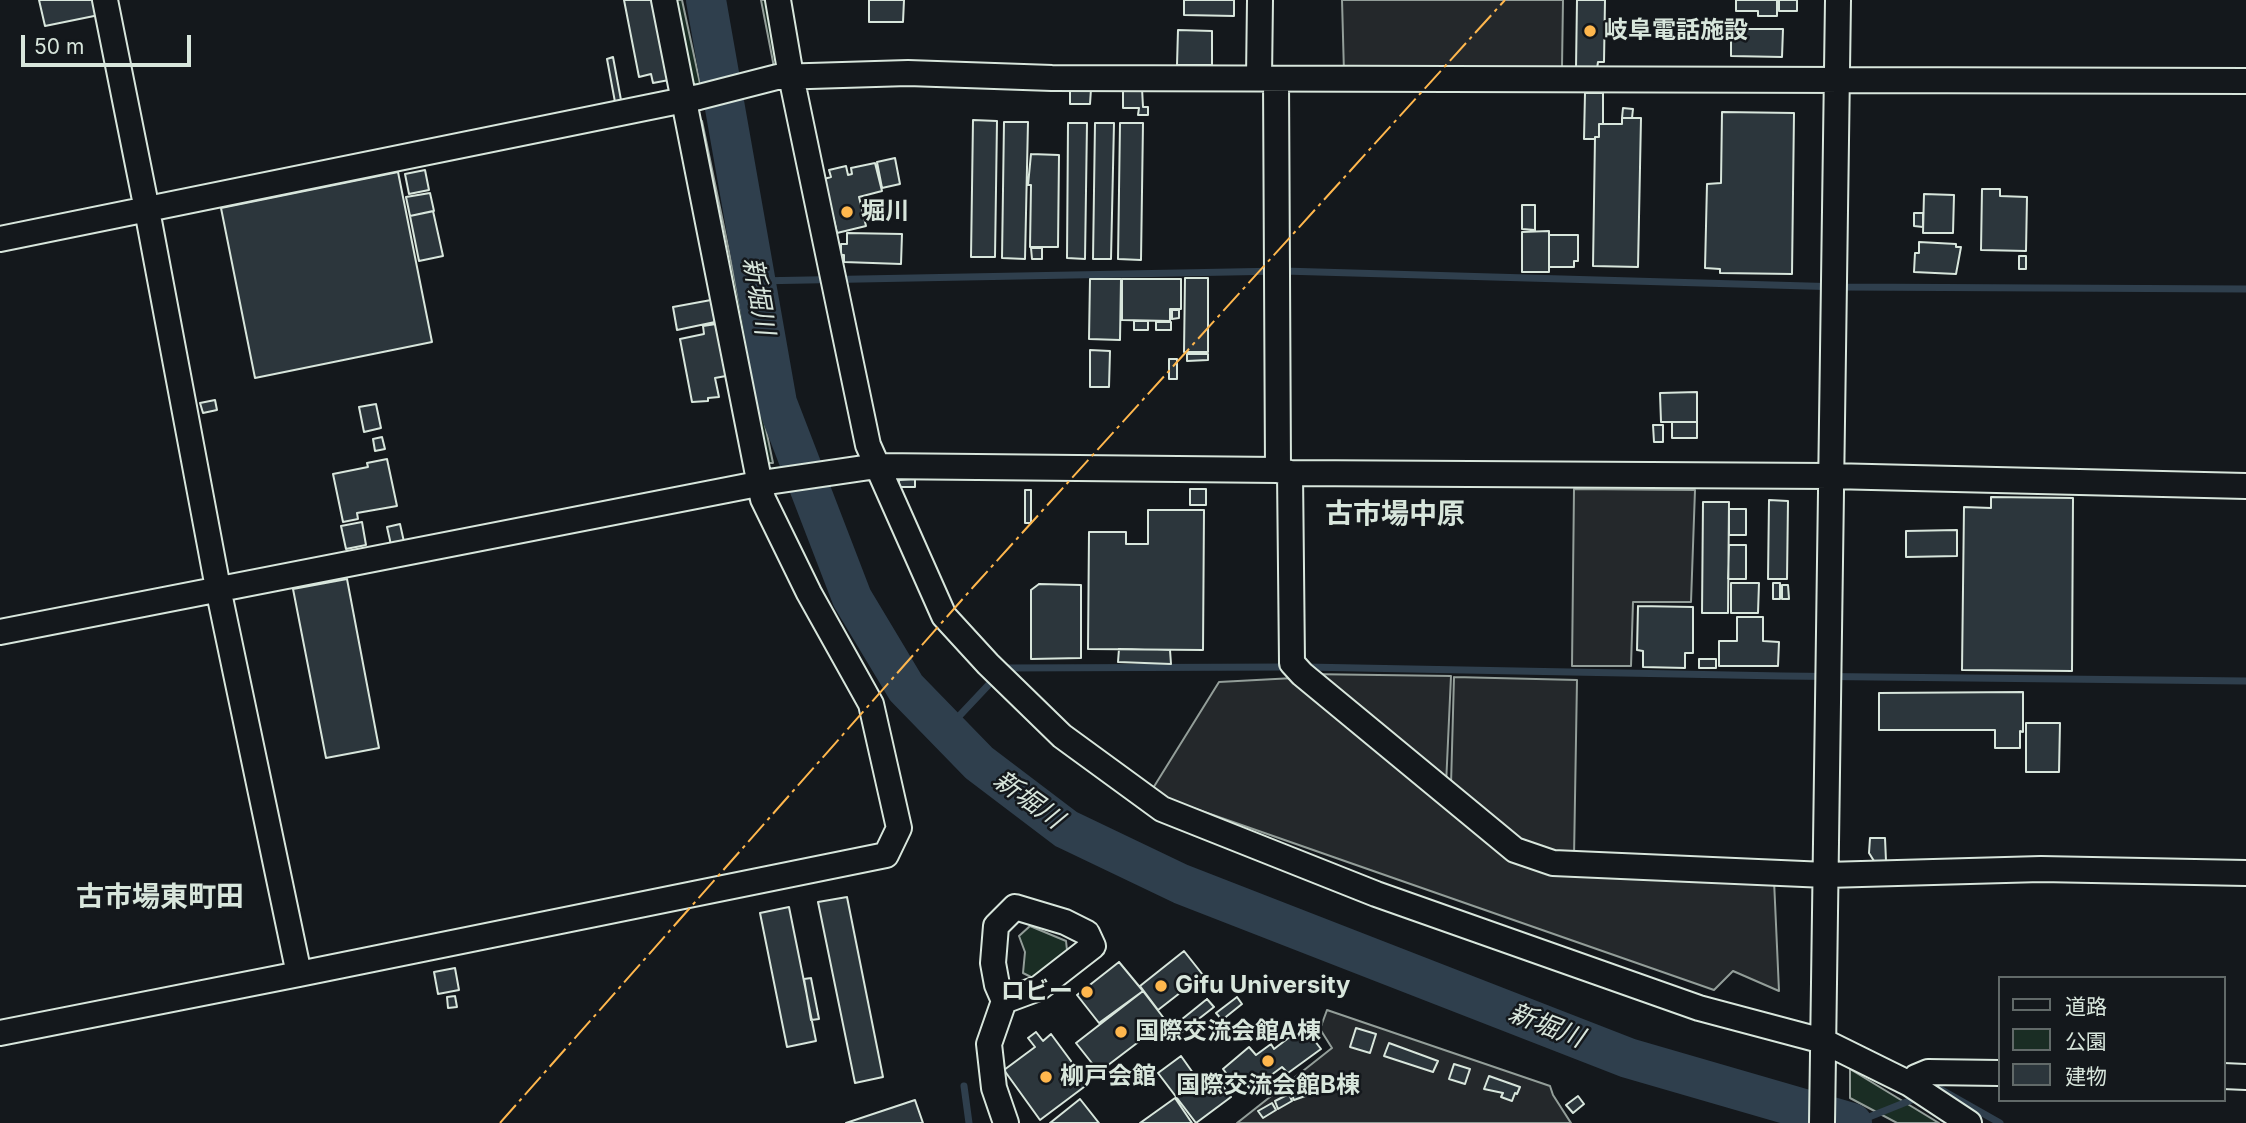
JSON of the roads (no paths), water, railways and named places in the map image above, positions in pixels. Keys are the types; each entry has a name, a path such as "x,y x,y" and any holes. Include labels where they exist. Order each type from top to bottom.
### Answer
{"street":[{"path":"105,0 218,588 299,974"},
{"path":"0,1033 886,855 899,828 871,704 809,593 764,499 764,484 691,99 664,0"},
{"path":"778,0 784,77 871,467 944,616 996,672 1062,736 1162,809 1377,894 1699,1008 1822,1047 1910,1084 1969,1123"},
{"path":"1259,0 1268,79 1292,663 1302,674 1515,850 1553,863 1826,875 2041,869 2246,873"},
{"path":"1822,1123 1838,0"},
{"path":"0,239 691,99 784,77 908,72 1052,78 2246,81"},
{"path":"0,632 764,484 871,467 1830,476 2246,486"},
{"path":"1004,1001 989,1044 994,1088 1006,1123"},
{"path":"1910,1084 1916,1077 1928,1072 1997,1073"},
{"path":"2225,1076 2246,1077"}],"waterway":[{"name":"新堀川","path":"706,0 777,403 852,598 906,688 979,763 1066,829 1181,884 1628,1058 1852,1123"},
{"path":"755,281 1283,271 1842,287 2246,289"},
{"path":"1002,668 1290,667"},
{"path":"1305,667 2246,681"},
{"path":"946,730 995,678"},
{"path":"964,1086 969,1123"},
{"path":"1930,1092 1940,1089 2000,1123"},
{"path":"1854,1123 1919,1097"}],"place":[{"name":"岐阜電話施設","path":"1590,31"},
{"name":"堀川","path":"847,212"},
{"name":"Gifu University","path":"1161,986"},
{"name":"ロビー","path":"1087,992"},
{"name":"国際交流会館A棟","path":"1121,1032"},
{"name":"国際交流会館B棟","path":"1268,1061"},
{"name":"柳戸会館","path":"1046,1077"}],"district":[{"name":"古市場中原","path":"1395,515"},
{"name":"古市場東町田","path":"160,898"}]}
